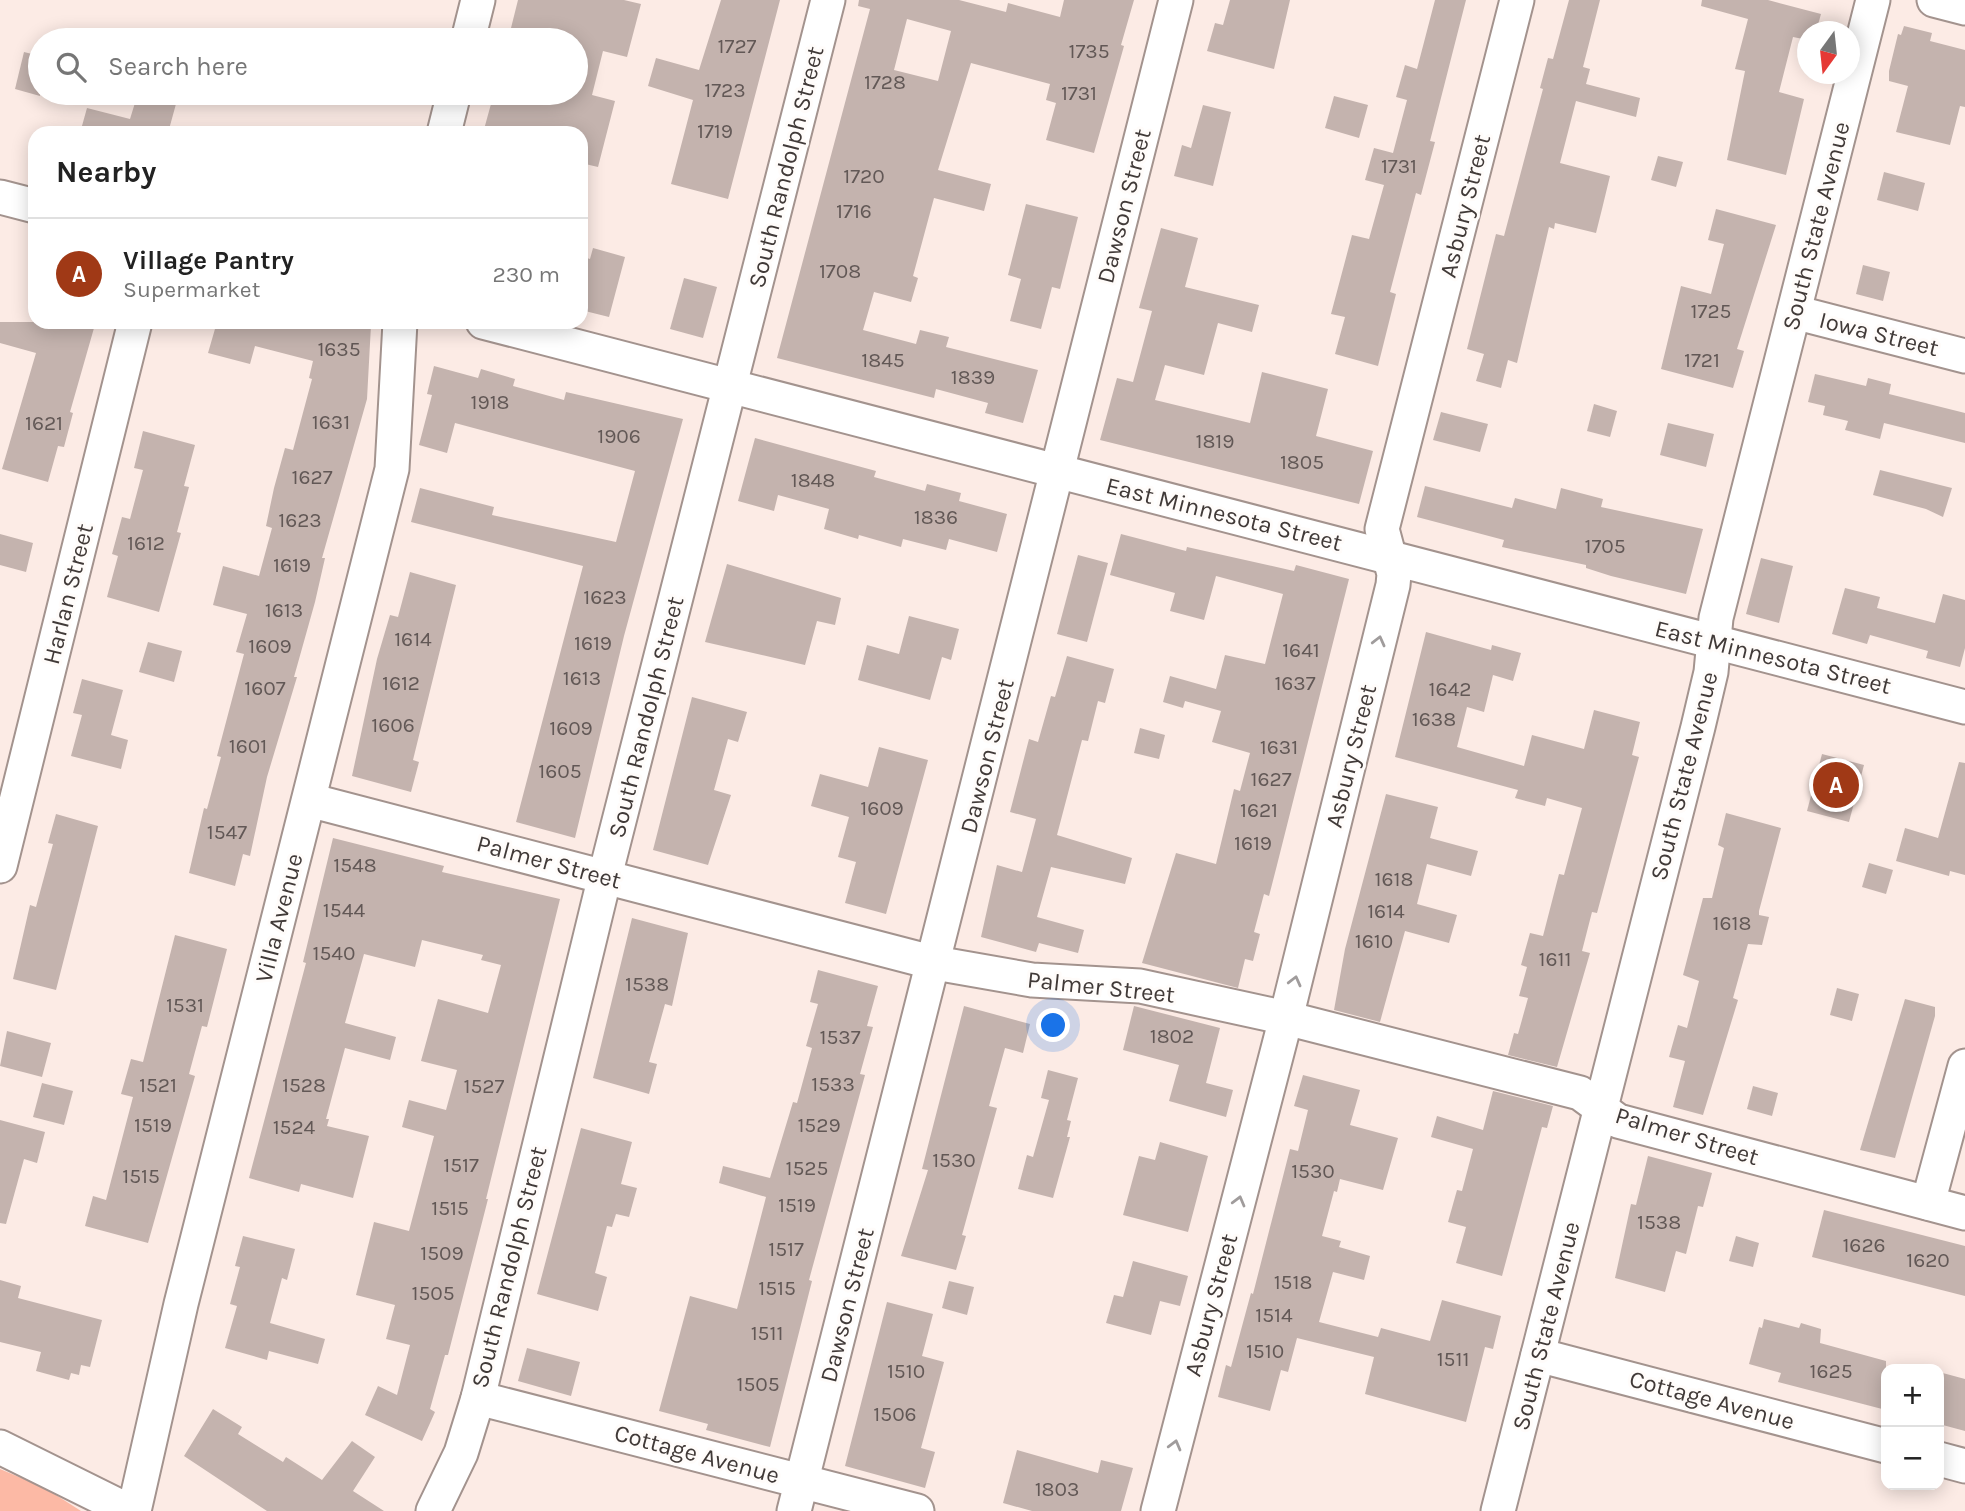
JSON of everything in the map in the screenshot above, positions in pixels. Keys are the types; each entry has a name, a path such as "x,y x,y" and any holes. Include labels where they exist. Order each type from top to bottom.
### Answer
{"street":[{"path":"471,28 478,0"},
{"name":"South Randolph Street","path":"433,1511 461,1453 478,1398 605,876 828,0"},
{"name":"Dawson Street","path":"797,1496 935,963 1176,0"},
{"name":"Asbury Street","path":"1158,1511 1286,1018 1393,585 1394,574 1382,529 1517,0"},
{"name":"South State Avenue","path":"1499,1511 1711,672 1712,641 1873,0"},
{"path":"1934,0 1965,8"},
{"path":"446,126 451,105"},
{"path":"0,197 28,204"},
{"name":"Iowa Street","path":"1794,312 1965,356"},
{"name":"Harlan Street","path":"0,866 133,329"},
{"name":"Villa Avenue","path":"131,1511 392,469 400,329"},
{"name":"East Minnesota Street","path":"510,329 1965,707"},
{"name":"Palmer Street","path":"309,800 935,963 1032,980 1140,986 1286,1018 1580,1093 1618,1121 1965,1213"},
{"path":"1928,1203 1965,1066"},
{"name":"Cottage Avenue","path":"1538,1355 1881,1445"},
{"name":"Cottage Avenue","path":"478,1398 797,1496 917,1511"},
{"path":"0,1447 131,1511"},
{"path":"1944,1460 1965,1466"}],"shaded area":[{"path":"0,1469 45,1488 81,1511 0,1511"}],"building":[{"path":"518,0 624,0 641,4 627,57 603,51 592,95 615,101 598,167 588,165 588,126 485,126 491,105 588,105 588,28 511,28"},
{"path":"721,0 780,0 728,199 671,184 693,100 648,86 656,58 699,70"},
{"path":"859,0 959,0 1006,12 1008,3 1060,17 1064,0 1134,0 1094,153 1046,140 1056,103 1046,100 1050,84 971,63 938,170 991,184 984,211 934,198 913,276 918,278 911,302 874,292 863,330 916,344 920,330 949,337 946,347 1038,370 1023,423 985,413 988,403 936,389 934,398 777,358 870,9 858,6","holes":["907,19 951,31 938,81 894,70"]},
{"path":"1230,0 1290,0 1274,69 1207,51 1215,23 1223,25"},
{"path":"1435,0 1466,0 1430,141 1435,142 1421,195 1416,193 1390,292 1396,294 1378,366 1335,354 1345,317 1331,314 1352,235 1369,239 1384,185 1365,180 1374,148 1393,153 1407,100 1396,97 1405,65 1417,69"},
{"path":"1569,0 1600,0 1583,67 1590,69 1586,84 1640,98 1636,117 1576,101 1560,163 1610,176 1596,233 1555,223 1554,229 1549,227 1517,363 1508,360 1501,388 1476,381 1484,354 1467,349 1496,234 1504,236 1543,89 1540,88 1548,58 1553,59"},
{"path":"1702,0 1768,0 1821,14 1819,21 1797,21 1797,38 1793,37 1779,92 1804,99 1786,175 1727,160 1745,71 1735,69 1748,19 1701,6"},
{"path":"1904,26 1932,33 1930,41 1965,50 1965,107 1960,106 1950,145 1896,132 1908,86 1889,81 1889,71 1898,34 1901,35"},
{"path":"24,52 28,53 28,93 15,89"},
{"path":"1334,96 1368,105 1359,138 1325,128"},
{"path":"134,105 176,105 170,126 82,126 87,108 130,119"},
{"path":"1203,105 1231,112 1213,186 1174,176 1182,145 1191,148"},
{"path":"1658,156 1683,162 1676,187 1651,180"},
{"path":"1884,172 1925,183 1918,211 1877,200"},
{"path":"1026,204 1078,217 1060,289 1052,287 1041,329 1010,321 1021,279 1008,275"},
{"path":"1716,209 1776,225 1737,349 1744,351 1733,388 1661,369 1681,286 1711,294 1724,244 1708,240"},
{"path":"1161,228 1198,238 1185,287 1259,305 1252,332 1218,323 1204,375 1165,365 1155,400 1250,423 1262,372 1328,389 1316,436 1373,451 1359,504 1100,440 1117,378 1133,382 1152,311 1139,308"},
{"path":"593,248 625,257 609,317 588,312 588,258"},
{"path":"1863,265 1890,272 1883,301 1856,294"},
{"path":"684,278 717,287 703,338 670,329"},
{"path":"0,322 28,322 28,329 94,329 70,412 73,413 64,447 58,446 48,482 2,469 36,353 0,343"},
{"path":"215,329 371,329 367,399 322,558 325,558 315,602 294,677 297,677 267,777 250,856 243,854 235,886 189,873 204,808 207,809 221,757 217,756 244,654 236,652 247,614 213,605 223,566 259,576 272,528 266,526 274,488 285,448 293,450 312,379 309,378 313,361 255,346 250,364 208,353"},
{"path":"434,366 478,378 481,369 515,379 513,386 564,400 566,392 683,419 624,636 575,838 516,822 583,566 411,522 420,488 494,507 492,515 616,542 635,471 455,423 447,453 419,445 432,395 427,394"},
{"path":"1815,374 1866,386 1868,378 1891,384 1889,394 1965,413 1965,443 1884,423 1880,439 1845,430 1848,421 1823,415 1825,406 1808,402"},
{"path":"1594,404 1617,411 1610,437 1587,431"},
{"path":"1441,412 1488,424 1480,452 1433,440"},
{"path":"1668,423 1714,434 1706,467 1660,455"},
{"path":"143,431 195,445 184,486 189,487 177,532 181,533 159,612 107,597 118,556 112,554 122,517 130,519 143,470 134,468"},
{"path":"755,438 876,471 874,477 925,491 927,484 961,493 959,501 1007,514 997,552 949,539 946,550 903,539 901,547 859,535 858,539 824,529 829,509 778,495 774,511 738,501"},
{"path":"1880,470 1952,488 1943,517 1926,509 1873,495"},
{"path":"1425,486 1512,508 1515,498 1556,509 1561,488 1603,499 1601,507 1703,529 1686,594 1611,576 1586,568 1586,565 1502,547 1504,540 1417,517"},
{"path":"0,534 33,543 26,572 0,565"},
{"path":"1121,534 1186,551 1187,547 1294,571 1296,565 1349,579 1269,896 1264,894 1254,932 1260,934 1253,961 1245,959 1238,988 1142,963 1176,853 1216,864 1234,789 1240,791 1250,753 1212,742 1221,711 1185,701 1183,708 1163,702 1170,676 1216,689 1225,655 1265,664 1283,594 1216,576 1204,620 1170,611 1175,593 1110,575"},
{"path":"1078,555 1108,563 1087,642 1057,634"},
{"path":"1761,558 1793,566 1779,623 1746,614"},
{"path":"727,564 841,598 835,625 817,621 805,665 705,642"},
{"path":"410,572 456,585 413,760 419,762 411,792 352,776 377,659 390,615 398,617"},
{"path":"1845,588 1880,597 1877,608 1935,623 1943,594 1965,600 1965,648 1960,667 1926,658 1928,651 1870,635 1867,644 1832,634"},
{"path":"909,616 959,629 951,660 942,657 930,700 858,680 867,645 899,654"},
{"path":"1426,632 1491,650 1492,645 1521,653 1513,681 1493,675 1484,712 1467,707 1457,747 1524,766 1532,735 1584,749 1594,710 1640,722 1632,755 1639,757 1597,913 1592,912 1582,951 1590,953 1557,1067 1508,1055 1514,1033 1518,1034 1528,998 1519,996 1527,967 1521,965 1530,933 1543,936 1559,874 1564,875 1582,808 1547,798 1545,806 1515,798 1518,790 1395,757"},
{"path":"148,642 182,651 174,682 139,672"},
{"path":"1067,656 1114,669 1105,703 1098,701 1088,741 1082,740 1057,835 1132,858 1125,884 1051,867 1037,917 1084,930 1078,953 1039,943 1036,952 981,937 997,865 1022,872 1036,819 1010,812 1029,739 1038,742 1051,696 1055,697"},
{"path":"82,679 123,690 111,735 128,740 121,769 71,756 82,715 73,713"},
{"path":"692,697 747,712 738,742 728,739 714,790 731,795 708,865 653,850"},
{"path":"1140,728 1165,735 1159,759 1134,753"},
{"path":"879,747 928,760 886,914 845,903 856,862 838,857 849,817 811,806 820,774 868,787"},
{"path":"1822,754 1864,765 1849,822 1807,811"},
{"path":"1959,762 1965,763 1965,875 1950,871 1949,876 1896,861 1905,828 1938,838"},
{"path":"1386,794 1438,807 1430,838 1478,851 1471,876 1427,864 1417,904 1457,915 1449,943 1405,931 1380,1022 1334,1010 1345,949"},
{"path":"1726,813 1781,828 1759,911 1759,915 1769,917 1762,945 1748,944 1733,998 1738,1000 1703,1115 1673,1107 1685,1061 1669,1057 1678,1025 1687,1028 1699,981 1683,975 1703,898 1712,898 1724,848 1718,845"},
{"path":"56,814 98,826 56,990 13,979 30,905 36,907 53,844 48,843"},
{"path":"333,838 444,866 442,872 560,899 488,1199 448,1355 445,1355 430,1409 435,1412 422,1441 365,1415 378,1386 397,1395 410,1345 386,1339 395,1305 356,1295 374,1222 409,1231 434,1136 402,1127 409,1100 446,1110 457,1070 421,1061 438,999 488,1013 501,965 481,960 483,955 422,940 415,967 364,954 345,1023 396,1037 390,1060 345,1048 326,1119 329,1119 327,1126 369,1136 353,1198 301,1184 299,1192 249,1178 306,963 303,962"},
{"path":"1869,863 1893,870 1886,894 1862,887"},
{"path":"632,918 688,933 672,1006 665,1004 649,1062 657,1064 649,1094 593,1078"},
{"path":"175,935 227,949 207,1027 202,1026 189,1074 195,1076 148,1243 85,1226 93,1196 106,1200 133,1097 121,1094 131,1059 143,1062"},
{"path":"818,970 878,986 867,1026 873,1027 860,1074 865,1075 809,1280 812,1281 770,1447 706,1430 708,1424 659,1411 690,1296 737,1309 766,1197 719,1183 723,1166 770,1178 793,1102 797,1103 812,1048 806,1046 818,1004 810,1002"},
{"path":"1837,988 1859,994 1852,1021 1830,1015"},
{"path":"1905,999 1935,1007 1935,1016 1895,1158 1860,1150"},
{"path":"964,1006 1030,1024 1023,1053 1005,1048 989,1106 997,1108 962,1235 966,1236 956,1270 901,1256 928,1170 922,1169"},
{"path":"1134,1006 1220,1028 1206,1083 1233,1090 1226,1117 1169,1101 1179,1065 1123,1050"},
{"path":"7,1031 51,1043 42,1077 0,1066"},
{"path":"1048,1070 1078,1078 1067,1120 1071,1121 1067,1137 1070,1137 1053,1198 1018,1189 1027,1155 1033,1157 1049,1100 1041,1098"},
{"path":"1303,1075 1360,1090 1350,1125 1398,1138 1383,1190 1340,1179 1337,1192 1334,1191 1322,1236 1341,1241 1339,1247 1370,1256 1364,1280 1333,1272 1319,1322 1378,1337 1381,1328 1430,1341 1442,1300 1501,1316 1493,1349 1485,1347 1466,1422 1365,1394 1374,1357 1297,1338 1288,1372 1281,1370 1270,1411 1218,1397 1226,1365 1231,1367 1251,1293 1253,1294 1290,1149 1298,1151 1308,1110 1294,1106"},
{"path":"42,1083 73,1091 64,1125 33,1117"},
{"path":"1753,1086 1778,1093 1772,1116 1747,1109"},
{"path":"1493,1091 1553,1106 1547,1128 1542,1127 1502,1276 1456,1263 1466,1227 1448,1222 1457,1190 1462,1191 1473,1149 1431,1137 1437,1116 1483,1130"},
{"path":"0,1120 45,1132 37,1163 24,1159 6,1224 0,1223"},
{"path":"581,1128 632,1142 621,1184 637,1188 629,1217 616,1214 612,1227 607,1226 595,1273 607,1277 598,1311 537,1294"},
{"path":"1160,1142 1208,1156 1188,1232 1123,1215 1139,1156 1155,1160"},
{"path":"1648,1156 1712,1173 1703,1207 1698,1206 1686,1254 1676,1251 1665,1292 1615,1278 1631,1204 1636,1205"},
{"path":"1824,1210 1965,1246 1965,1296 1812,1257"},
{"path":"243,1236 295,1249 287,1280 282,1278 270,1323 325,1339 318,1364 269,1351 267,1360 225,1348 237,1306 230,1304 240,1267 235,1266"},
{"path":"1736,1236 1759,1243 1753,1267 1729,1261"},
{"path":"1133,1261 1188,1276 1180,1306 1160,1301 1151,1335 1106,1323 1114,1295 1123,1297"},
{"path":"0,1280 21,1286 18,1298 102,1320 90,1367 81,1365 79,1375 71,1373 69,1380 36,1371 41,1352 0,1342"},
{"path":"949,1281 974,1287 967,1315 942,1308"},
{"path":"887,1302 933,1314 922,1356 944,1362 921,1448 935,1452 925,1488 845,1466"},
{"path":"1764,1319 1799,1328 1801,1323 1821,1329 1820,1343 1886,1361 1886,1364 1881,1364 1881,1409 1778,1382 1781,1373 1749,1364 1759,1327 1762,1328"},
{"path":"527,1348 580,1362 571,1396 518,1381"},
{"path":"1944,1373 1965,1379 1965,1431 1944,1425"},
{"path":"213,1409 242,1427 238,1434 283,1462 286,1457 322,1480 352,1441 375,1457 353,1491 384,1511 267,1511 184,1456"},
{"path":"1017,1450 1098,1473 1101,1460 1133,1468 1121,1511 1032,1511 1003,1503"}],"place":[{"name":"Village Pantry","path":"1836,785"}]}
